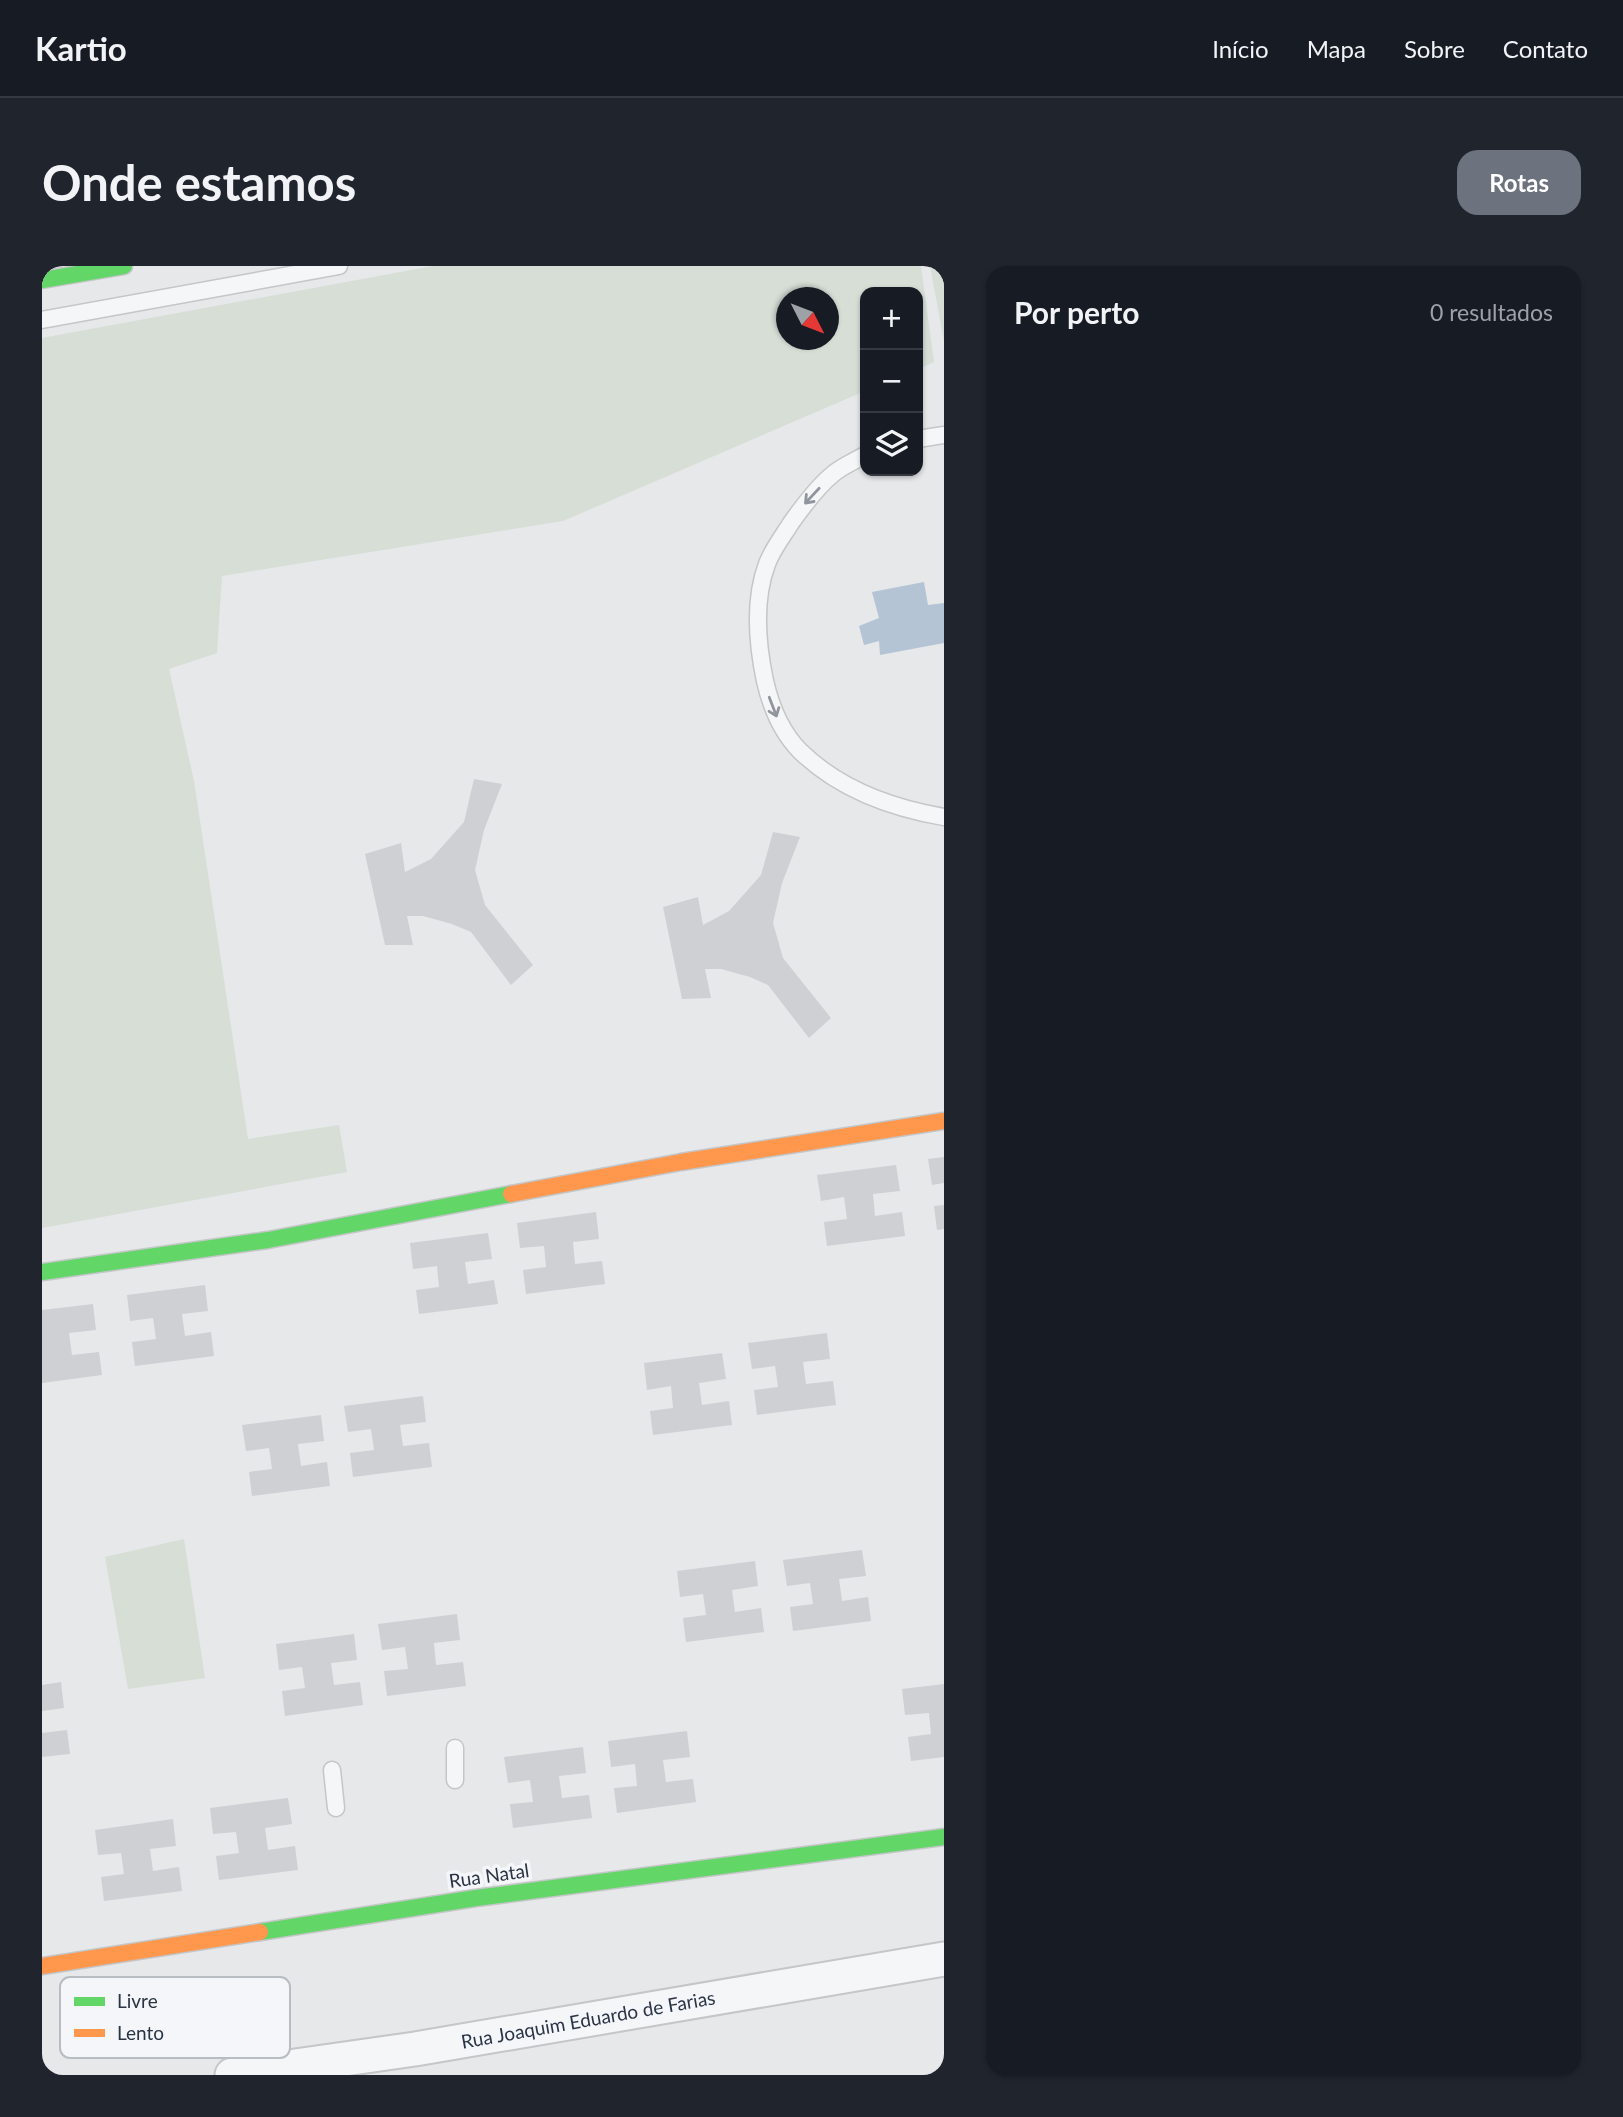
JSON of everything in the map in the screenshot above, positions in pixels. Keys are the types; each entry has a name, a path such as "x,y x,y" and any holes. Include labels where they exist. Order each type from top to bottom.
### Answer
{"street":[{"path":"42,280 124,266"},
{"path":"42,1272 268,1240 681,1162 944,1121"},
{"name":"Rua Natal","path":"42,1966 476,1898 944,1837"},
{"name":"Rua Joaquim Eduardo de Farias","path":"232,2075 419,2062 944,1959"}],"lane":[{"path":"42,320 339,266"},
{"path":"923,438 944,435"},
{"path":"860,458 833,473 802,507 767,564 758,607 763,672 771,704 782,729 799,750 826,773 855,791 877,800 907,811 944,817"},
{"path":"455,1748 455,1780"},
{"path":"332,1770 336,1808"}],"shaded area":[{"path":"433,266 921,266 934,362 923,367 923,287 860,287 860,393 563,521 222,576 217,653 169,669 194,781 248,1139 339,1125 347,1172 42,1228 42,338"},
{"path":"930,266 944,266 944,341"},
{"path":"184,1539 205,1678 128,1689 105,1557"}],"water":[{"path":"924,582 928,605 944,603 944,643 880,655 879,641 864,645 859,626 879,618 872,592"}],"building":[{"path":"474,779 502,784 484,830 475,870 485,905 533,965 511,985 471,932 452,924 423,916 407,916 413,945 385,945 365,854 401,843 405,872 431,859 464,822"},
{"path":"773,832 800,837 782,883 773,923 783,958 831,1018 809,1038 768,985 750,977 721,969 705,969 711,998 682,999 663,907 698,897 703,925 729,911 761,875"},
{"path":"944,1157 944,1183 932,1185 928,1159"},
{"path":"896,1165 900,1191 873,1194 875,1216 902,1212 905,1236 827,1246 824,1222 847,1219 844,1197 821,1201 817,1175"},
{"path":"944,1205 944,1229 937,1230 934,1206"},
{"path":"596,1212 599,1239 573,1242 575,1264 602,1261 605,1284 526,1294 523,1270 546,1267 544,1246 520,1248 517,1223"},
{"path":"488,1233 492,1259 465,1262 468,1284 494,1280 498,1304 419,1314 416,1290 439,1287 437,1266 413,1269 410,1243"},
{"path":"205,1285 208,1311 182,1314 185,1336 211,1332 214,1356 135,1366 132,1342 156,1339 153,1318 130,1321 127,1295"},
{"path":"93,1304 96,1330 69,1333 72,1355 99,1352 102,1375 42,1383 42,1310"},
{"path":"827,1333 830,1359 803,1362 806,1384 833,1381 836,1405 757,1415 754,1390 778,1387 775,1366 752,1369 748,1343"},
{"path":"722,1353 726,1379 699,1383 702,1405 729,1401 732,1425 653,1435 650,1411 673,1408 671,1386 647,1390 644,1363"},
{"path":"423,1396 426,1422 400,1425 403,1446 429,1443 432,1467 353,1477 350,1453 374,1450 371,1429 348,1432 344,1406"},
{"path":"321,1415 324,1441 298,1444 301,1466 327,1462 330,1486 252,1496 249,1472 272,1469 269,1448 246,1451 242,1425"},
{"path":"862,1550 866,1576 839,1579 842,1601 868,1597 871,1621 793,1631 790,1607 813,1604 810,1583 787,1586 783,1560"},
{"path":"755,1561 758,1586 732,1590 735,1612 761,1608 764,1632 686,1642 683,1618 706,1615 703,1594 680,1597 677,1571"},
{"path":"457,1614 460,1640 434,1643 436,1665 463,1662 466,1686 387,1696 384,1671 408,1669 405,1647 382,1650 378,1624"},
{"path":"354,1634 357,1660 331,1663 334,1685 360,1682 363,1705 285,1716 282,1691 305,1688 302,1667 279,1670 276,1644"},
{"path":"61,1682 64,1708 42,1711 42,1685"},
{"path":"944,1684 944,1757 911,1761 908,1737 931,1734 929,1713 905,1715 902,1689"},
{"path":"67,1730 70,1754 42,1757 42,1733"},
{"path":"687,1731 690,1757 663,1760 666,1782 693,1779 696,1802 617,1813 614,1788 637,1786 635,1764 611,1767 608,1741"},
{"path":"583,1747 586,1773 559,1776 562,1798 589,1795 592,1818 513,1828 510,1804 533,1802 530,1780 508,1783 504,1757"},
{"path":"288,1798 292,1824 265,1828 268,1850 295,1846 298,1870 219,1880 216,1856 239,1853 236,1832 213,1834 210,1808"},
{"path":"173,1819 176,1846 150,1849 153,1871 179,1867 182,1891 104,1901 101,1877 124,1874 121,1853 98,1855 95,1830"}],"traffic: fast":[{"path":"42,280 124,266"},
{"path":"42,1272 268,1240 511,1194"},
{"path":"260,1932 476,1898 944,1837"}],"traffic: slow":[{"path":"511,1194 681,1162 944,1121"},
{"path":"42,1966 260,1932"}]}
